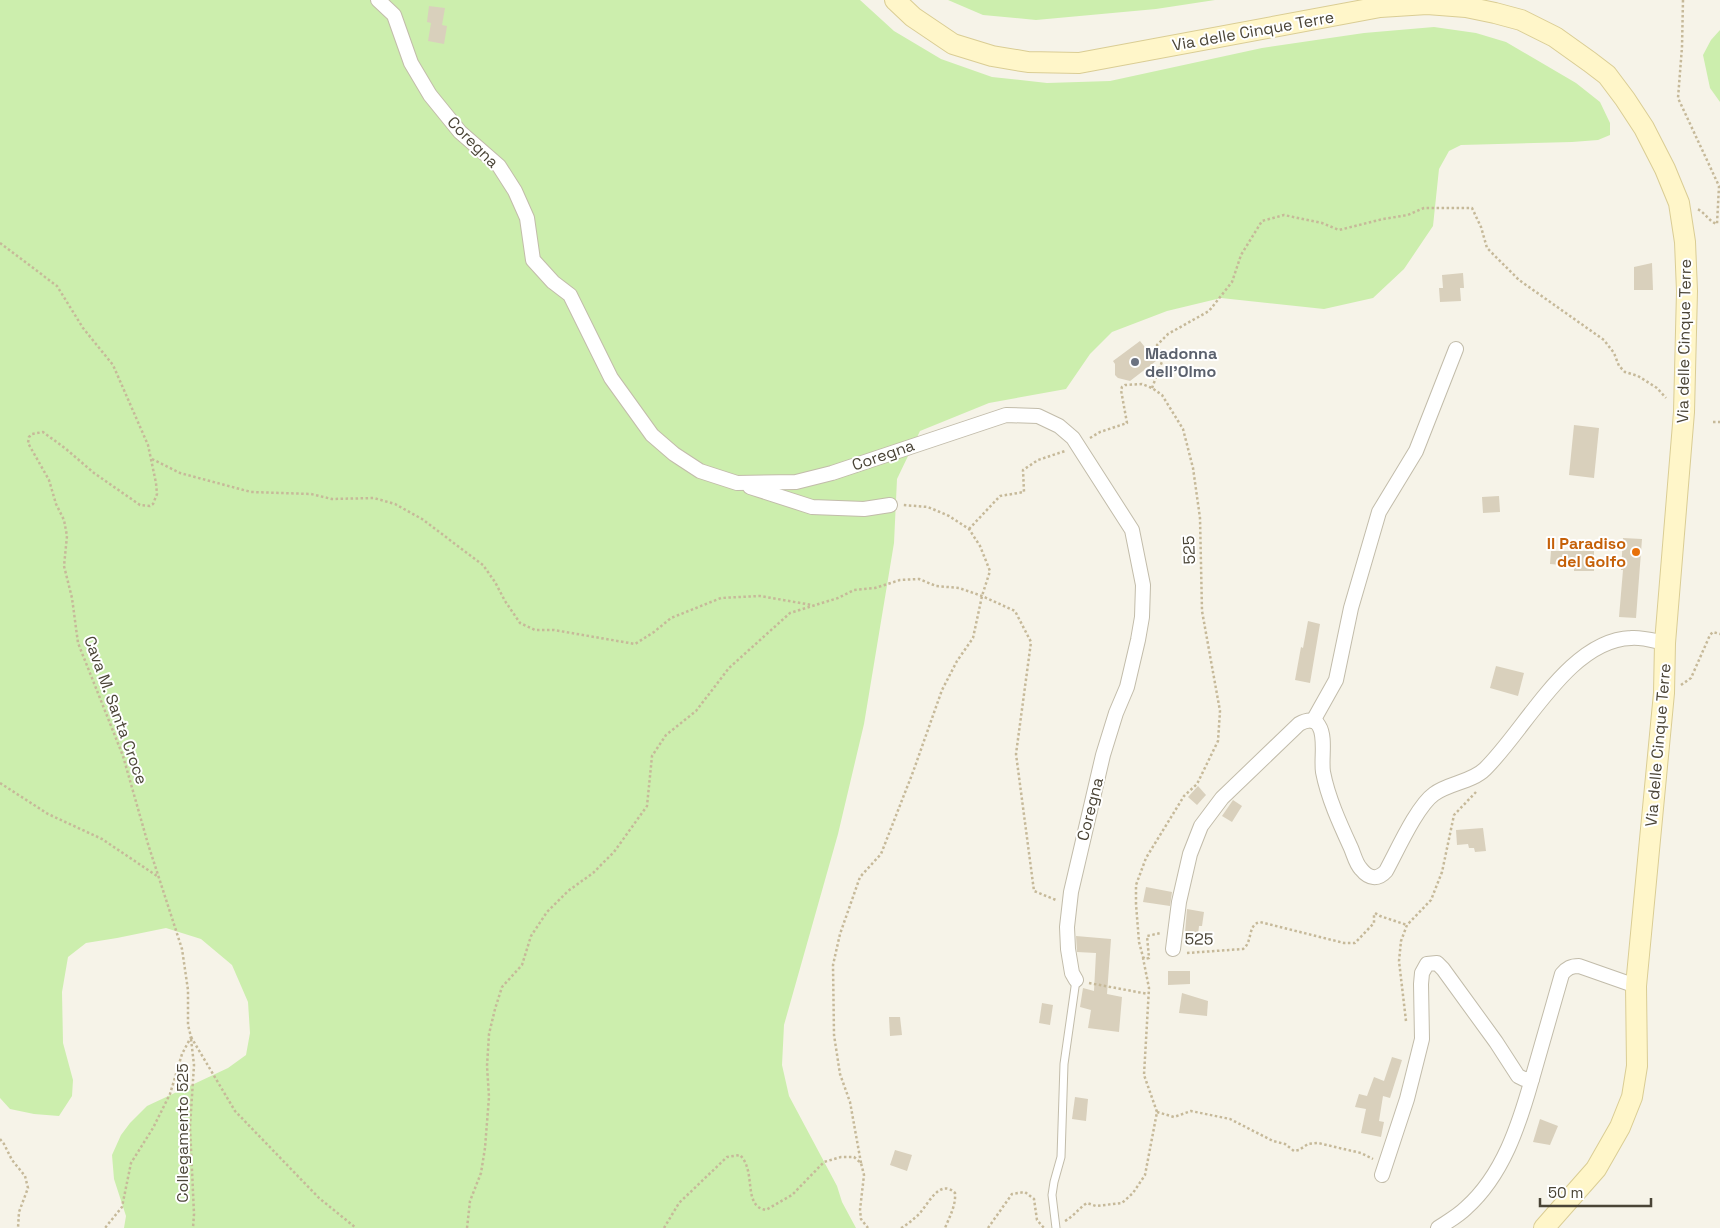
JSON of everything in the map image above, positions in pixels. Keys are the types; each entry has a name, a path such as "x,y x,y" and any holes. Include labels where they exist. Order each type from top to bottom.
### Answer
{"main road":[{"name":"Via delle Cinque Terre","path":"895,0 913,17 953,44 992,56 1028,62 1079,63 1380,7 1427,4 1466,7 1495,12 1521,20 1555,37 1607,75 1644,128 1665,169 1679,203 1685,242 1687,300 1684,412 1665,643 1664,694 1636,986 1637,1066 1632,1097 1620,1127 1596,1169 1544,1228"}],"street":[{"name":"Coregna","path":"378,0 394,14 411,63 430,96 460,132 499,166 515,192 527,218 533,260 553,282 570,295 611,378 652,435 674,454 700,471 737,483 796,482 832,473 1006,415 1038,416 1059,426 1078,445 1132,530 1143,585 1142,617 1138,640 1127,687 1116,713 1103,755 1077,860 1069,905 1068,949 1072,973 1076,980"},
{"path":"1313,721 1336,680 1351,608 1379,512 1416,451 1456,348"},
{"path":"737,483 812,507 864,509 890,505"},
{"path":"1173,949 1179,902 1190,854 1201,826 1222,798 1299,724 1306,720 1318,724 1321,731 1323,771 1337,818 1359,867 1369,876 1381,877 1421,807 1433,794 1484,770 1565,672 1584,656 1613,640 1633,637 1665,643"},
{"path":"1383,1172 1407,1100 1422,1039 1422,973 1427,964 1437,964 1443,969 1518,1076 1524,1079 1532,1079"},
{"path":"1438,1228 1466,1208 1485,1187 1507,1150 1521,1118 1562,974 1573,966 1579,966 1636,986"}],"lane":[{"path":"1056,1228 1052,1196 1054,1182 1062,1157 1064,1064 1076,980"}],"path":[{"path":"1679,203 1702,211 1716,224 1719,186 1678,98 1682,47 1682,0"},
{"path":"969,530 1000,496 1024,492 1023,470 1038,460 1063,452 1100,432 1127,423 1122,387 1125,385 1142,384 1152,388 1163,359 1157,345 1168,334 1209,311 1232,282 1241,255 1262,221 1284,215 1322,223 1339,230 1408,215 1424,208 1472,208 1481,227 1487,248 1520,280 1604,340 1614,353 1619,366 1625,372 1638,376 1657,388 1670,402"},
{"name":"Cava M. Santa Croce","path":"0,243 57,286 83,328 113,365 148,445 157,494 153,504 150,506 140,505 94,473 66,448 43,432 32,434 29,440 30,449 49,480 56,504 64,520 66,536 64,566 72,598 78,643 123,756 158,877 182,949 188,990 188,1026 191,1037"},
{"name":"525","path":"1152,388 1162,395 1183,429 1193,468 1200,518 1202,611 1220,711 1220,730 1218,741 1197,784 1184,796 1146,858 1138,878 1136,884 1136,904 1139,942 1143,957 1147,960 1150,954 1146,938 1148,935 1164,934 1173,949 1191,953 1243,949 1247,946 1252,927 1260,922 1344,943 1355,943 1374,923 1375,913 1407,926"},
{"path":"1713,422 1720,422"},
{"path":"151,459 180,473 251,492 311,494 332,499 374,498 395,504 422,519 483,565 495,582 504,601 520,622 535,630 554,630 635,644 671,618 721,598 760,596 813,605"},
{"path":"868,1228 861,1218 860,1210 864,1175 850,1102 840,1074 836,1045 832,965 860,877 881,854 942,690 957,661 973,638 982,596 990,571 980,546 969,530 950,516 928,507 890,505"},
{"path":"467,1228 470,1201 482,1173 489,1097 487,1066 489,1034 502,986 522,966 531,936 546,912 568,891 593,873 614,852 646,806 652,756 666,735 696,711 729,668 790,613 838,598 854,590 875,588 900,580 919,579 936,586 959,588 1015,611 1031,642 1016,754 1034,891 1069,905"},
{"path":"1664,694 1691,678 1710,635 1713,632 1720,634"},
{"path":"0,783 48,814 102,839 158,877"},
{"path":"1406,1028 1400,961 1401,941 1407,926 1431,900 1442,872 1454,815 1480,788"},
{"path":"1056,1228 1075,1215 1078,1209 1087,1203 1096,1206 1122,1203 1133,1193 1145,1175 1157,1112 1144,1075 1148,994 1143,957"},
{"path":"1076,980 1148,994"},
{"path":"105,1228 122,1207 132,1164 170,1094 182,1054 191,1037"},
{"path":"191,1037 235,1111 319,1198 356,1228"},
{"name":"Collegamento 525","path":"191,1037 194,1066 190,1127 193,1228"},
{"path":"1157,1112 1174,1117 1191,1111 1230,1119 1273,1141 1285,1144 1294,1151 1308,1144 1318,1143 1361,1152 1369,1158 1378,1160 1378,1168 1383,1172"},
{"path":"0,1140 12,1160 25,1176 28,1188 19,1212 18,1228"},
{"path":"664,1228 678,1203 727,1157 733,1155 740,1155 747,1165 752,1199 761,1209 766,1210 792,1195 824,1162 841,1157 854,1157 861,1163"},
{"path":"901,1228 920,1213 937,1192 942,1188 948,1188 955,1192 955,1198 952,1212 945,1228"},
{"path":"988,1228 1012,1194 1025,1192 1034,1199 1038,1220 1044,1228"}],"green space":[{"path":"0,0 860,0 894,31 941,59 992,77 1047,83 1110,81 1262,48 1364,33 1434,27 1476,33 1506,42 1576,83 1600,102 1610,123 1610,135 1598,140 1572,142 1461,145 1449,151 1439,169 1433,226 1404,269 1373,298 1324,309 1221,298 1167,311 1112,332 1090,354 1066,389 989,403 920,431 897,479 894,543 864,724 838,834 784,1025 782,1065 789,1096 837,1186 842,1202 856,1228 124,1228 126,1216 114,1179 112,1155 121,1135 147,1106 228,1068 246,1055 250,1033 248,1002 232,965 201,939 166,928 86,943 68,957 62,992 63,1043 73,1080 72,1096 59,1116 34,1114 10,1109 0,1098"},
{"path":"948,0 1215,0 1156,9 1036,20 983,15"},
{"path":"1720,30 1720,102 1710,88 1703,55 1711,40"}],"building":[{"path":"429,6 445,8 442,25 447,26 444,44 428,41 431,23 427,22"},
{"path":"1652,263 1653,290 1634,290 1634,267"},
{"path":"1463,273 1464,288 1460,288 1461,301 1440,302 1439,288 1443,288 1442,275"},
{"name":"Madonna dell'Olmo","path":"1140,341 1156,361 1130,381 1118,378 1115,375 1115,364 1113,361"},
{"path":"1574,425 1599,428 1594,478 1569,475"},
{"path":"1499,496 1500,512 1483,513 1482,497"},
{"path":"1623,538 1642,539 1636,618 1619,617 1623,570 1621,570"},
{"path":"1551,551 1594,551 1594,571 1574,571 1574,566 1550,564"},
{"path":"1308,621 1320,624 1310,683 1295,680"},
{"path":"1496,666 1524,673 1518,696 1490,688"},
{"path":"1198,786 1206,795 1197,805 1188,797"},
{"path":"1233,800 1242,806 1232,822 1222,816"},
{"path":"1483,828 1486,851 1475,852 1474,848 1469,848 1468,844 1457,845 1456,830"},
{"path":"1146,887 1172,892 1170,906 1143,902"},
{"path":"1187,909 1204,912 1202,926 1199,926 1198,935 1185,933"},
{"path":"1076,936 1111,939 1107,994 1122,997 1119,1032 1088,1028 1091,1010 1080,1007 1083,988 1094,991 1096,953 1077,952"},
{"path":"1168,971 1190,971 1190,984 1168,985"},
{"path":"1182,993 1208,1001 1207,1016 1179,1013"},
{"path":"1042,1003 1053,1005 1050,1025 1039,1023"},
{"path":"889,1017 900,1017 902,1035 890,1036"},
{"path":"1392,1057 1402,1060 1390,1098 1383,1096 1379,1121 1384,1122 1381,1137 1361,1133 1366,1109 1355,1107 1359,1094 1367,1096 1374,1077 1384,1081"},
{"path":"1075,1097 1088,1099 1086,1121 1072,1119"},
{"path":"1540,1119 1558,1126 1550,1145 1533,1142"},
{"path":"895,1150 912,1155 907,1171 890,1165"}],"place":[{"name":"Madonna dell'Olmo","path":"1135,362"},
{"name":"Il Paradiso del Golfo","path":"1636,552"}]}
